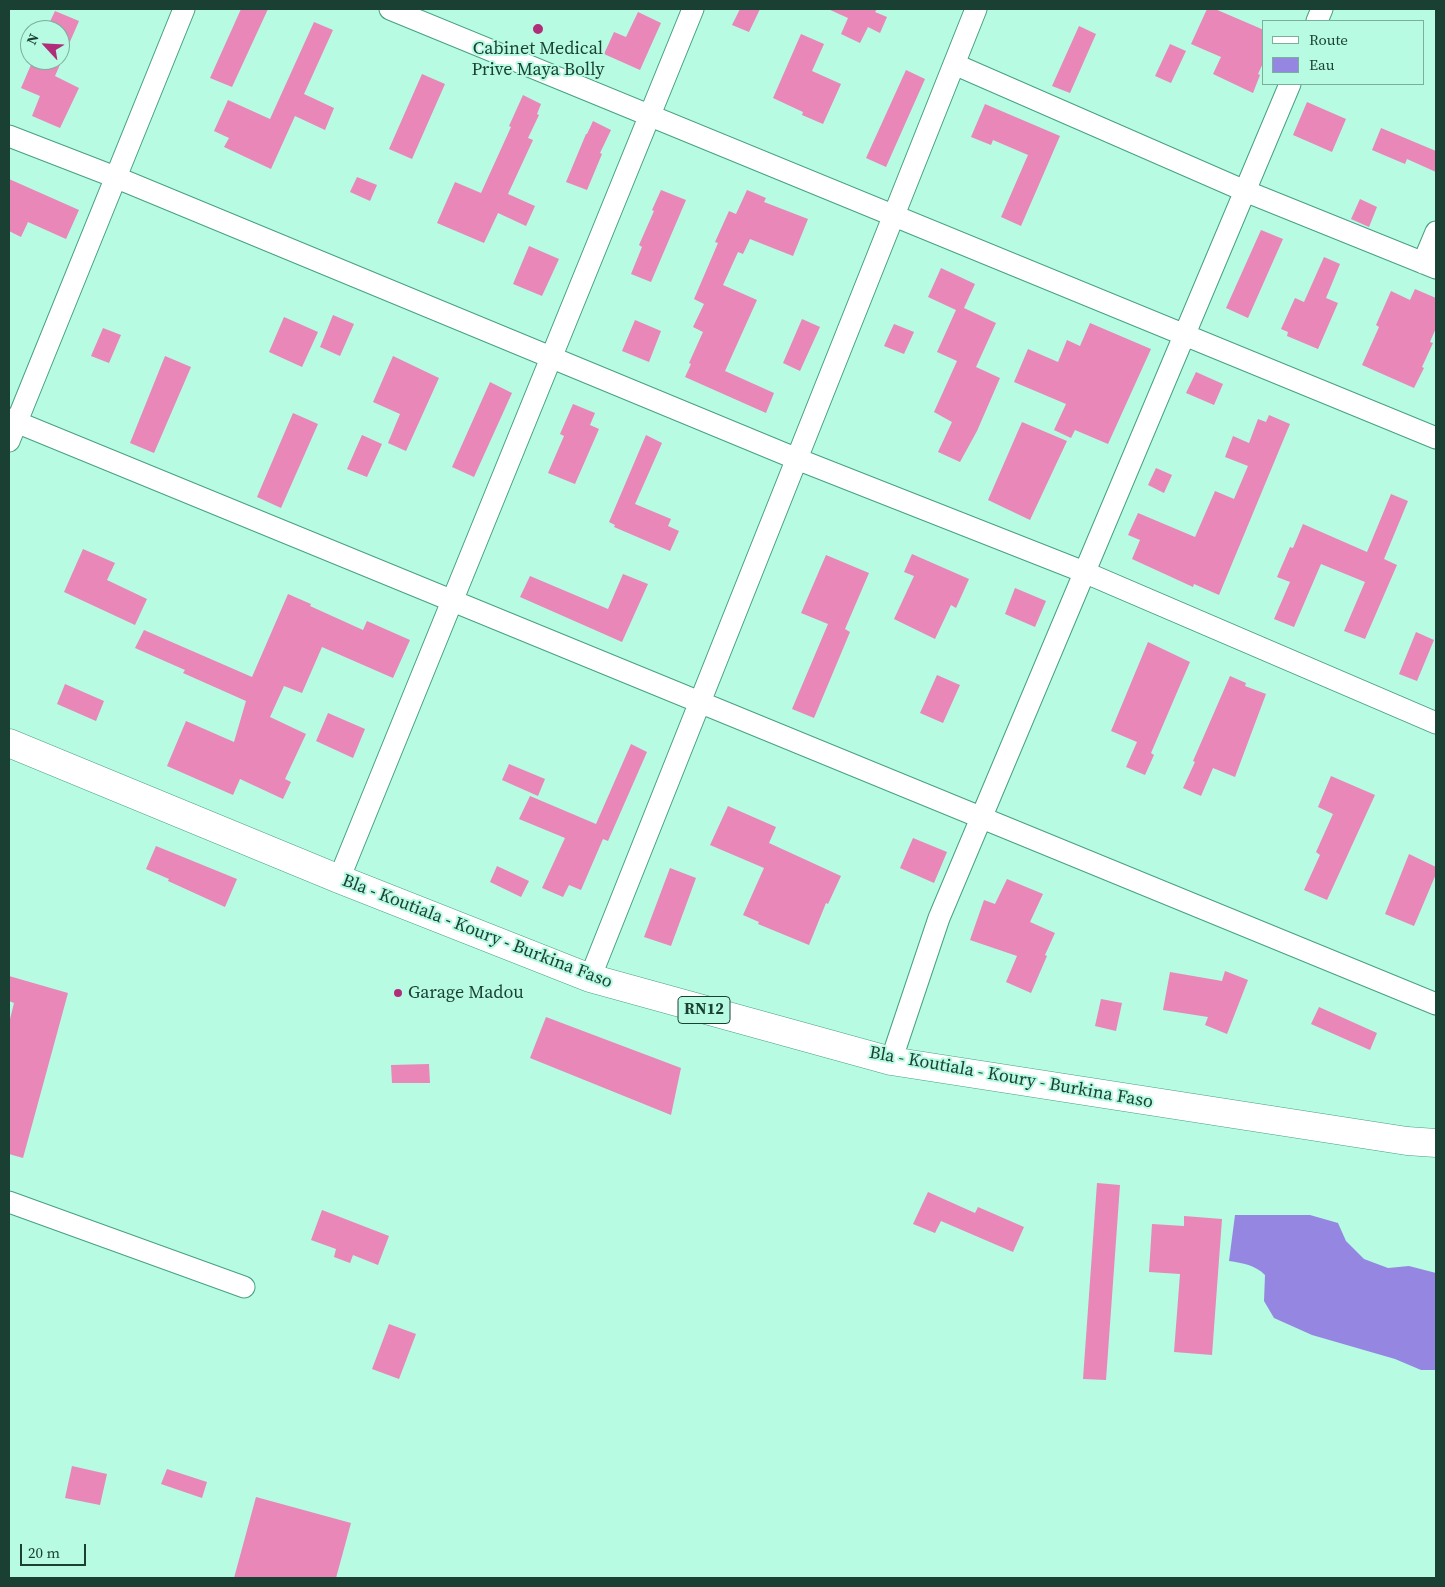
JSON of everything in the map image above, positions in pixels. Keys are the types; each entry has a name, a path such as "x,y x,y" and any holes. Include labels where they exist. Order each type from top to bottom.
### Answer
{"main road":[{"name":"Bla - Koutiala - Koury - Burkina Faso","path":"9,743 339,879 590,978 891,1061 1407,1141 1436,1143"}],"street":[{"path":"184,9 11,428 452,601 1436,1004"},
{"path":"390,9 1436,438"},
{"path":"339,879 693,9"},
{"path":"590,978 976,9"},
{"path":"954,64 1245,191 1430,265 1436,232"},
{"path":"891,1061 939,918 1290,85"},
{"path":"9,136 115,177 797,459 1084,572 1436,723"},
{"path":"9,1202 244,1287"}],"water":[{"path":"1235,1215 1310,1215 1338,1223 1346,1241 1364,1259 1388,1268 1409,1266 1436,1273 1436,1370 1421,1370 1395,1359 1312,1335 1274,1318 1264,1301 1265,1275 1253,1267 1229,1261"}],"building":[{"path":"241,9 268,9 232,87 210,78"},
{"path":"740,9 760,9 749,32 732,25"},
{"path":"828,9 877,9 875,12 887,17 880,33 868,27 860,43 841,34 848,18"},
{"path":"1207,9 1215,9 1262,29 1262,65 1253,93 1213,74 1221,57 1191,44"},
{"path":"55,11 79,21 70,42 70,20 51,20"},
{"path":"638,12 661,23 640,70 604,54 614,32 626,37"},
{"path":"314,22 333,30 304,94 334,108 325,130 295,116 271,169 224,147 229,138 214,131 228,100 270,119"},
{"path":"1079,26 1096,34 1070,93 1052,86"},
{"path":"801,34 824,44 812,71 841,84 823,124 802,115 803,112 773,98"},
{"path":"1170,44 1186,51 1171,83 1155,76"},
{"path":"29,70 58,70 55,76 79,88 60,128 32,116 40,96 21,88"},
{"path":"906,70 925,79 886,167 866,158"},
{"path":"422,74 445,84 412,159 389,149"},
{"path":"523,95 541,104 537,114 539,115 528,138 533,140 508,194 535,206 526,226 498,213 484,243 437,223 455,182 481,193 511,127 509,126"},
{"path":"1307,102 1346,119 1332,152 1293,135"},
{"path":"985,104 1060,136 1021,226 1001,217 1028,155 993,140 991,145 971,137"},
{"path":"593,121 611,130 600,153 602,154 587,190 566,182"},
{"path":"1381,128 1436,151 1436,172 1407,159 1405,164 1372,150"},
{"path":"357,177 377,185 370,201 350,192"},
{"path":"9,179 79,210 66,239 28,222 21,237 9,231"},
{"path":"661,190 686,200 651,282 631,274 642,247 639,245"},
{"path":"747,190 766,198 764,202 808,219 793,256 750,239 743,254 738,252 723,285 757,300 725,371 774,393 766,413 685,377 703,332 693,327 704,304 694,299 718,243 715,242 729,211 736,214"},
{"path":"1360,199 1377,207 1369,227 1351,219"},
{"path":"1261,230 1283,239 1248,318 1226,308"},
{"path":"529,246 559,259 542,296 513,284"},
{"path":"1324,257 1340,264 1326,298 1338,303 1318,349 1287,336 1288,332 1281,329 1295,298 1304,302"},
{"path":"941,268 975,284 964,308 996,323 976,367 1000,378 977,431 960,462 938,452 952,422 934,412 957,361 937,352 956,310 928,297"},
{"path":"1415,289 1436,298 1436,328 1430,342 1433,343 1422,367 1424,368 1414,388 1362,365 1379,327 1376,325 1391,291 1410,300"},
{"path":"333,315 354,324 340,356 320,347"},
{"path":"284,317 318,332 302,367 269,352"},
{"path":"802,319 820,327 800,371 783,363"},
{"path":"635,320 661,331 649,362 622,351"},
{"path":"1090,323 1151,349 1108,444 1075,430 1071,438 1054,430 1066,404 1014,382 1028,349 1058,362 1067,340 1080,346"},
{"path":"894,324 914,332 904,354 884,346"},
{"path":"103,328 121,335 109,363 91,356"},
{"path":"165,356 191,367 154,453 130,443"},
{"path":"393,356 439,378 406,451 388,443 400,414 373,402"},
{"path":"1196,372 1223,384 1214,405 1186,393"},
{"path":"490,382 512,393 474,477 452,467"},
{"path":"573,404 595,413 590,425 599,429 575,484 548,473 564,436 560,434"},
{"path":"293,413 318,424 281,508 257,497"},
{"path":"1269,415 1290,424 1219,595 1194,584 1193,587 1132,559 1140,540 1128,535 1138,513 1195,537 1215,491 1234,499 1248,466 1225,457 1233,436 1249,443 1258,419 1266,422"},
{"path":"1022,422 1067,441 1030,520 988,500"},
{"path":"362,435 382,444 367,477 347,469"},
{"path":"646,435 662,443 635,504 671,519 668,526 679,531 670,551 614,527 615,525 609,522"},
{"path":"1156,468 1172,475 1164,493 1148,485"},
{"path":"1391,494 1408,501 1384,559 1397,565 1365,639 1344,631 1365,582 1321,564 1294,627 1274,619 1290,582 1277,577 1290,547 1293,548 1303,524 1367,552"},
{"path":"83,549 115,563 107,580 147,599 135,625 64,592"},
{"path":"912,554 969,579 956,608 951,605 935,639 894,619 914,576 904,572"},
{"path":"826,555 869,573 845,629 850,632 814,718 792,709 828,624 801,613"},
{"path":"623,574 648,584 622,642 520,597 530,576 608,609"},
{"path":"1015,588 1046,601 1035,627 1005,614"},
{"path":"288,594 363,630 367,621 410,640 393,678 322,647 302,693 284,686 270,717 306,734 285,779 291,782 283,799 240,779 233,795 167,766 186,721 234,742 246,701 183,673 185,670 135,648 144,630 252,677"},
{"path":"1416,632 1434,640 1417,681 1399,674"},
{"path":"1148,642 1190,662 1151,753 1154,755 1145,775 1126,767 1137,742 1111,731"},
{"path":"937,675 960,685 943,723 920,713"},
{"path":"1230,676 1246,683 1245,686 1266,694 1235,777 1213,768 1201,796 1183,788"},
{"path":"65,684 104,701 96,721 57,704"},
{"path":"328,713 365,729 353,758 316,741"},
{"path":"631,744 647,752 608,841 603,839 581,890 569,885 563,897 542,888 565,838 519,819 530,796 596,824"},
{"path":"509,764 545,779 538,796 502,780"},
{"path":"1331,776 1375,795 1327,900 1304,890 1320,855 1316,852 1333,814 1318,807"},
{"path":"728,806 776,827 769,843 841,876 828,904 826,903 809,945 758,924 759,922 743,915 764,868 710,845"},
{"path":"913,838 947,852 934,883 900,868"},
{"path":"156,846 237,879 225,907 146,869"},
{"path":"1409,854 1436,867 1436,874 1414,926 1385,914"},
{"path":"497,866 529,881 521,897 490,882"},
{"path":"670,868 696,878 671,946 644,937"},
{"path":"1007,879 1043,894 1030,922 1055,933 1031,993 1006,982 1017,956 970,940 984,900 995,904"},
{"path":"1225,971 1248,980 1227,1034 1205,1025 1208,1017 1163,1010 1170,972 1222,981"},
{"path":"9,976 68,993 23,1158 9,1154 9,1023 14,1003 9,1001"},
{"path":"1101,999 1122,1003 1116,1031 1095,1026"},
{"path":"1319,1007 1377,1033 1370,1050 1311,1024"},
{"path":"546,1017 681,1068 671,1115 530,1058"},
{"path":"429,1064 430,1083 392,1083 391,1065"},
{"path":"1097,1183 1120,1185 1106,1380 1083,1379"},
{"path":"928,1192 975,1213 978,1207 1024,1227 1013,1252 941,1221 935,1233 913,1224"},
{"path":"322,1210 389,1236 378,1265 353,1255 350,1263 334,1257 336,1249 311,1240"},
{"path":"1184,1216 1222,1219 1212,1355 1174,1352 1180,1274 1149,1272 1152,1224 1184,1226"},
{"path":"389,1324 416,1334 399,1379 372,1369"},
{"path":"72,1466 107,1474 100,1505 65,1498"},
{"path":"167,1469 207,1482 202,1498 161,1484"},
{"path":"256,1497 351,1523 336,1578 234,1578"}],"place":[{"name":"Cabinet Medical Prive Maya Bolly","path":"538,29"},
{"name":"Garage Madou","path":"398,993"}]}
